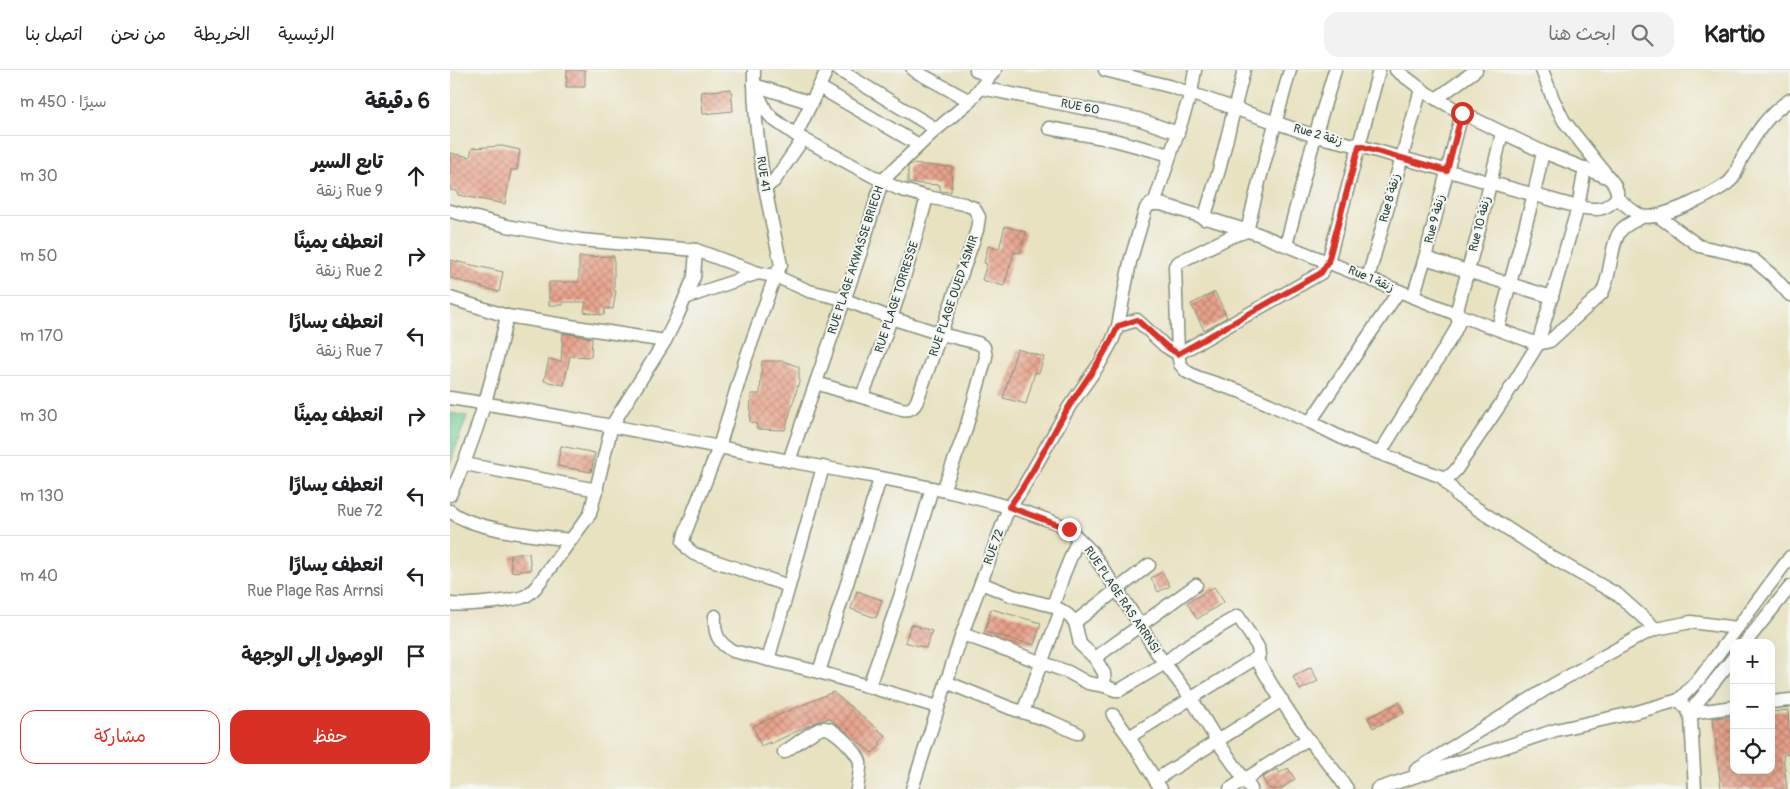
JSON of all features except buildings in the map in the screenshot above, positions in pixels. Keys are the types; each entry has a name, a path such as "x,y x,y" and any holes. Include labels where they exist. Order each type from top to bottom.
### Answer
{"street":[{"name":"RUE 41","path":"754,70 765,188 781,265 775,276 745,361 719,447 683,538 685,547 694,554 789,586"},
{"path":"765,188 774,181 799,137 827,70"},
{"path":"839,70 936,130"},
{"path":"913,70 970,101"},
{"path":"976,70 992,74"},
{"name":"Rue 2 زنقة","path":"1105,70 1192,93 1315,136 1359,146 1578,206 1598,210 1611,204 1617,198"},
{"name":"RUE 72","path":"912,789 962,634 1009,507 1025,484 1069,407 1103,357 1118,326 1130,262 1192,93 1195,70"},
{"path":"1204,219 1219,170 1244,70"},
{"path":"1290,70 1259,182 1248,231 1230,237 1179,262 1175,266 1180,364 1187,372 1199,378 1239,391 1310,422 1352,443 1442,477 1450,476 1456,470 1504,399 1538,344 1578,206 1584,168"},
{"path":"1286,245 1335,70"},
{"path":"1178,354 1321,273 1328,262 1378,70"},
{"path":"1396,70 1436,99 1462,113 1543,152 1609,178"},
{"path":"1436,99 1476,70"},
{"path":"1542,70 1564,121 1618,190 1617,198 1642,217"},
{"name":"RUE PLAGE AKWASSE BRIECH","path":"788,461 816,383 882,181 919,145 970,101 992,74"},
{"path":"754,85 812,103"},
{"path":"754,85 768,114 799,137 899,189 927,197"},
{"path":"819,87 919,145"},
{"name":"RUE 60","path":"981,88 1138,119 1178,133"},
{"name":"Rue 8 زنقة","path":"1368,278 1400,158 1421,89"},
{"path":"1538,344 1550,342 1602,293 1607,284 1617,235 1623,228 1642,217 1658,216 1679,209 1715,192 1730,181 1756,132 1768,117 1790,100"},
{"name":"Rue 9 زنقة","path":"1413,297 1425,258 1462,113"},
{"path":"1049,128 1114,140 1170,155"},
{"name":"Rue 10 زنقة","path":"1380,453 1459,322 1456,314 1502,133"},
{"path":"1498,328 1534,194 1543,152"},
{"name":"RUE PLAGE OUED ASMIR","path":"862,396 907,410 913,408 920,393 979,223 978,213 974,208 964,204 927,197"},
{"name":"RUE PLAGE TORRESSE","path":"862,396 873,371 891,318 927,197"},
{"name":"Rue 1 زنقة","path":"1150,206 1172,207 1204,219 1248,231 1456,314 1538,344"},
{"path":"450,211 507,226 581,240 696,250 891,318 941,334 978,343 984,347 986,357 965,432 938,489 869,686"},
{"path":"1658,216 1699,246 1754,260 1774,277 1790,295"},
{"path":"450,604 462,605 527,595 536,588 587,520 597,490 612,425 665,341 694,277 696,250"},
{"path":"1425,258 1552,297"},
{"path":"685,298 758,273"},
{"path":"1310,422 1399,291"},
{"path":"450,298 507,316 665,341"},
{"path":"450,496 465,464 486,403 507,316"},
{"path":"1118,326 1137,320 1166,346 1178,354"},
{"path":"816,383 862,396"},
{"name":"RUE PLAGE RAS ARRNSI","path":"450,398 612,425 938,489 1009,507 1061,525 1069,529 1091,551 1157,653 1191,698 1218,742 1248,785"},
{"path":"465,464 597,490"},
{"path":"768,660 823,467"},
{"path":"1442,477 1459,497 1551,557 1618,595 1656,628"},
{"path":"819,672 880,479"},
{"path":"450,511 466,520 487,526 571,540"},
{"path":"1023,712 1042,663 1057,608 1062,576 1078,539"},
{"path":"1377,789 1556,730 1637,712 1678,700 1692,687 1790,557"},
{"path":"1075,622 1149,565"},
{"path":"981,583 1013,596 1057,608 1075,622 1080,644 1095,658 1104,673 1104,686"},
{"path":"1095,658 1196,585"},
{"path":"1748,639 1790,587"},
{"path":"715,616 717,637 726,648 733,651 819,672 938,707"},
{"path":"962,634 1068,672 1088,683 1120,690 1165,663 1182,649 1236,616 1239,617 1258,647 1259,655 1129,737"},
{"path":"1395,783 1551,686 1656,628 1691,622 1718,624 1737,628"},
{"path":"1256,658 1308,739 1338,774 1347,789"},
{"path":"1689,712 1730,662"},
{"path":"946,682 1077,733"},
{"path":"1775,701 1788,698"},
{"path":"1113,715 1158,784 1282,700"},
{"path":"1678,700 1689,712 1695,789"},
{"path":"1689,712 1730,707"},
{"path":"784,752 817,731 824,728 831,730 858,756 860,767 857,789"},
{"path":"1230,789 1248,785 1308,739"}],"green space":[{"path":"450,413 467,416 450,464"}],"route":[{"path":"1069,529 1009,507 1035,468 1069,407 1100,363 1118,326 1137,320 1166,346 1178,354 1321,273 1328,262 1359,146 1447,171 1462,113"}]}
